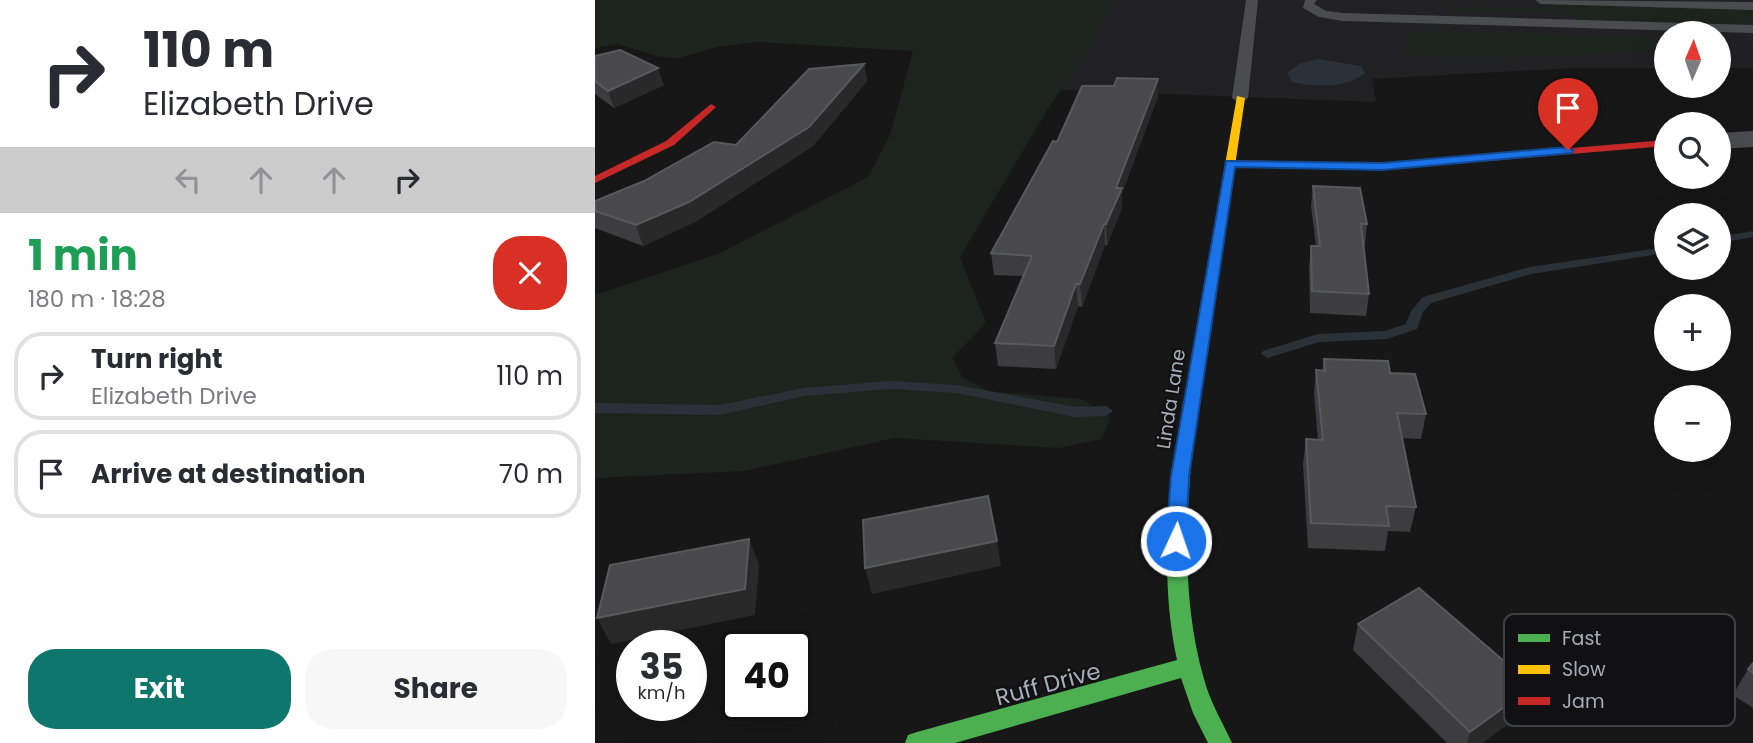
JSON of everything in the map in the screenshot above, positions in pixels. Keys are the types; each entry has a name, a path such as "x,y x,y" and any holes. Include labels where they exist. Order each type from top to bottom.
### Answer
{"street":[{"name":"Linda Lane","path":"1220,743 1201,704 1191,666 1175,559 1180,476 1240,98"},
{"path":"595,180 670,143 711,107"},
{"path":"1731,140 1753,139"},
{"path":"1230,163 1382,167 1654,144"},
{"name":"Ruff Drive","path":"917,743 1191,666"}],"lane":[{"path":"1240,98 1252,0"},
{"path":"1311,0 1307,5 1315,11 1343,17 1753,29"},
{"path":"1541,0 1753,5"}],"shaded area":[{"path":"595,0 1114,0 1084,56 1047,110 960,257 986,323 952,358 963,378 992,392 1082,399 1110,418 1102,439 1059,448 895,438 744,471 595,478 595,295 720,253 868,177 890,135 913,51 756,42 716,47 679,58 660,57 617,44 595,48"},
{"path":"1114,0 1753,0 1753,68 1731,68 1731,21 1654,21 1654,68 1574,68 1372,79 1376,102 1061,90"},
{"path":"1556,4 1564,13 1447,10 1446,6 1545,9"},
{"path":"1562,4 1753,9 1753,26 1731,25 1731,21 1654,21 1654,23 1575,21"},
{"path":"1412,30 1654,38 1654,51 1513,57 1418,57 1402,51 1410,38 1405,34"},
{"path":"1317,59 1361,66 1365,73 1339,84 1311,85 1292,82 1287,73 1299,64"}],"building":[{"path":"620,50 658,68 608,91 595,81 595,56"},
{"path":"864,64 809,127 689,202 636,225 595,211 595,201 644,181 714,142 736,145 809,69"},
{"path":"1117,78 1158,79 1116,188 1122,188 1080,284 1076,284 1054,346 995,343 1032,256 991,253 1053,141 1057,142 1082,86 1114,86"},
{"path":"1313,186 1360,188 1367,224 1361,224 1369,294 1312,291 1311,246 1320,246"},
{"path":"1324,359 1388,361 1390,373 1415,374 1426,414 1397,413 1416,507 1386,506 1389,526 1311,523 1306,439 1323,440 1316,370 1325,371"},
{"path":"988,496 997,541 865,568 863,520"},
{"path":"749,539 745,589 597,618 610,565"},
{"path":"1419,588 1504,661 1504,707 1470,732 1358,624"}],"waterway":[{"path":"1731,238 1753,234"},
{"path":"1268,354 1318,338 1387,335 1412,326 1417,311 1427,300 1530,271 1654,252"},
{"path":"595,408 720,410 804,392 891,385 957,389 1075,412 1106,411"}],"traffic: fast":[{"path":"1182,464 1177,533 1180,608 1193,680 1204,713 1220,743"},
{"path":"917,743 1191,666"}],"traffic: slow":[{"path":"1182,464 1240,98"}],"traffic: jam":[{"path":"595,180 670,143 711,107"},
{"path":"1230,163 1382,167 1654,144"}],"route":[{"path":"1176,541 1180,476 1230,163 1382,167 1568,150"}]}
